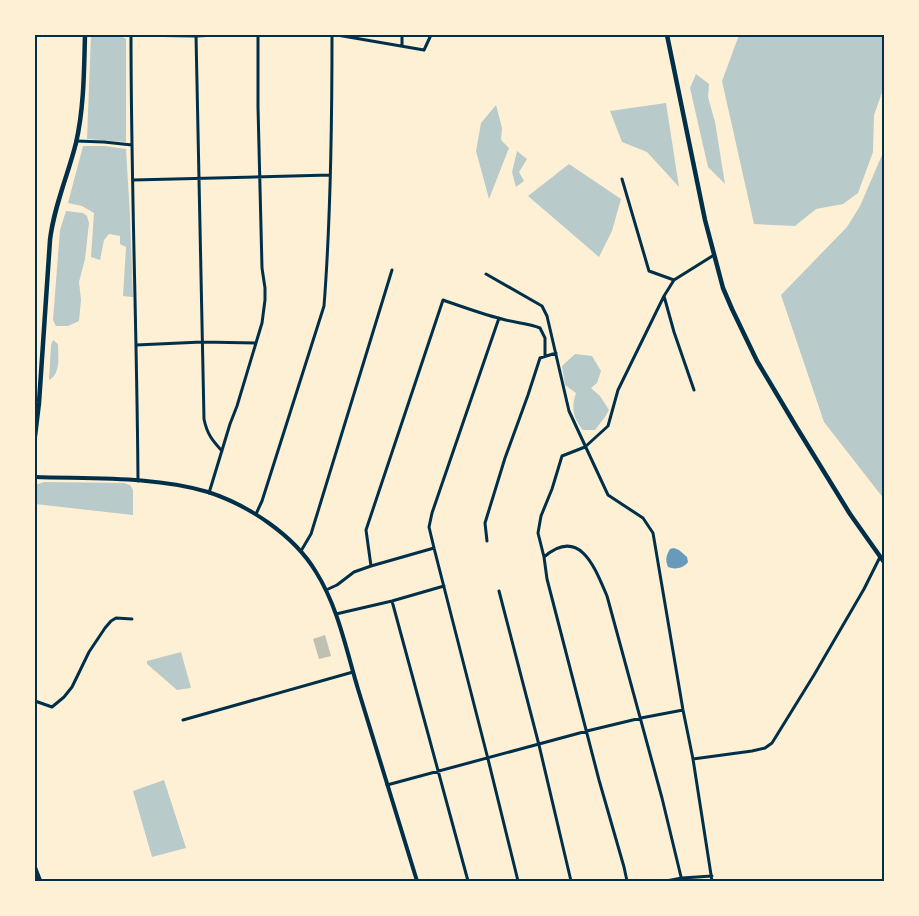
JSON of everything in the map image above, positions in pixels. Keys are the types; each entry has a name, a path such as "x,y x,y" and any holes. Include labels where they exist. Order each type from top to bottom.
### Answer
{"main road":[{"path":"35,436 51,232 56,206 76,141 81,108 85,35"},
{"path":"667,35 705,220 723,288 757,361 850,514 884,562"},
{"path":"35,868 40,881"}],"street":[{"path":"138,480 130,35 218,35"},
{"path":"209,493 262,323 265,300 262,268 258,35"},
{"path":"256,514 265,492 324,306 330,176 332,35"},
{"path":"337,35 424,50 431,35"},
{"path":"402,35 402,46"},
{"path":"196,36 204,418 206,430 222,452"},
{"path":"76,141 132,145"},
{"path":"132,180 330,176"},
{"path":"622,179 649,271 674,280"},
{"path":"626,881 624,866 599,780 588,731 547,580 538,533 539,524 562,456 585,447 608,426 618,390 664,296 674,280 714,255"},
{"path":"301,552 311,534 392,270"},
{"path":"486,274 542,306 547,316 569,411 608,495 643,518 653,533 693,759 712,881"},
{"path":"664,296 694,390"},
{"path":"371,566 366,530 443,300 516,323 531,324 540,328 545,338 545,356"},
{"path":"499,318 432,513 430,527 518,881"},
{"path":"136,344 256,343"},
{"path":"487,541 485,523 492,498 540,358 556,353"},
{"path":"35,477 138,480 187,487 209,493 233,502 256,514 301,552 316,571 336,614 416,881"},
{"path":"544,557 556,548 564,546 575,548 585,554 596,568 607,596 641,718 682,880"},
{"path":"326,590 354,572 434,548"},
{"path":"693,759 752,751 765,748 772,742 814,675 864,589 880,557"},
{"path":"336,614 444,586"},
{"path":"499,591 539,745 571,881"},
{"path":"392,601 468,881"},
{"path":"35,701 52,707 60,701 72,687 89,652 111,621 116,618 132,619"},
{"path":"183,720 353,672"},
{"path":"387,785 588,731 683,710"},
{"path":"666,881 712,876"}],"shaded area":[{"path":"91,35 119,35 126,39 126,142 87,139"},
{"path":"739,35 884,36 884,87 874,115 873,152 858,193 843,204 816,209 795,226 754,224 722,81"},
{"path":"696,74 709,84 708,97 715,122 725,184 708,167 690,88"},
{"path":"666,103 679,187 647,152 622,142 610,111"},
{"path":"496,105 502,128 501,140 509,148 489,199 476,151 481,123"},
{"path":"83,146 105,146 126,149 133,297 123,296 126,247 120,244 120,236 109,234 104,240 100,260 91,257 94,213 82,206 68,203"},
{"path":"884,147 884,499 824,422 781,295 847,227 860,206"},
{"path":"517,151 527,159 519,172 524,181 516,187 512,172"},
{"path":"569,164 621,199 612,231 599,257 528,196"},
{"path":"66,211 83,213 87,216 89,223 85,259 79,282 81,300 79,321 68,326 56,326 53,320 60,230"},
{"path":"53,340 58,344 58,364 53,377 49,380 51,345"},
{"path":"575,354 592,356 601,371 597,383 591,388 600,396 609,410 595,430 583,430 580,426 574,413 576,393 565,385 562,366"},
{"path":"44,482 124,483 130,485 133,490 133,515 35,504 35,485"},
{"path":"181,652 191,688 177,690 147,664 147,661"},
{"path":"164,780 186,848 152,857 133,791"}],"water":[{"path":"674,548 687,557 688,562 679,568 668,567 666,562 670,549"}],"building":[{"path":"325,635 331,656 319,659 313,639"}]}
